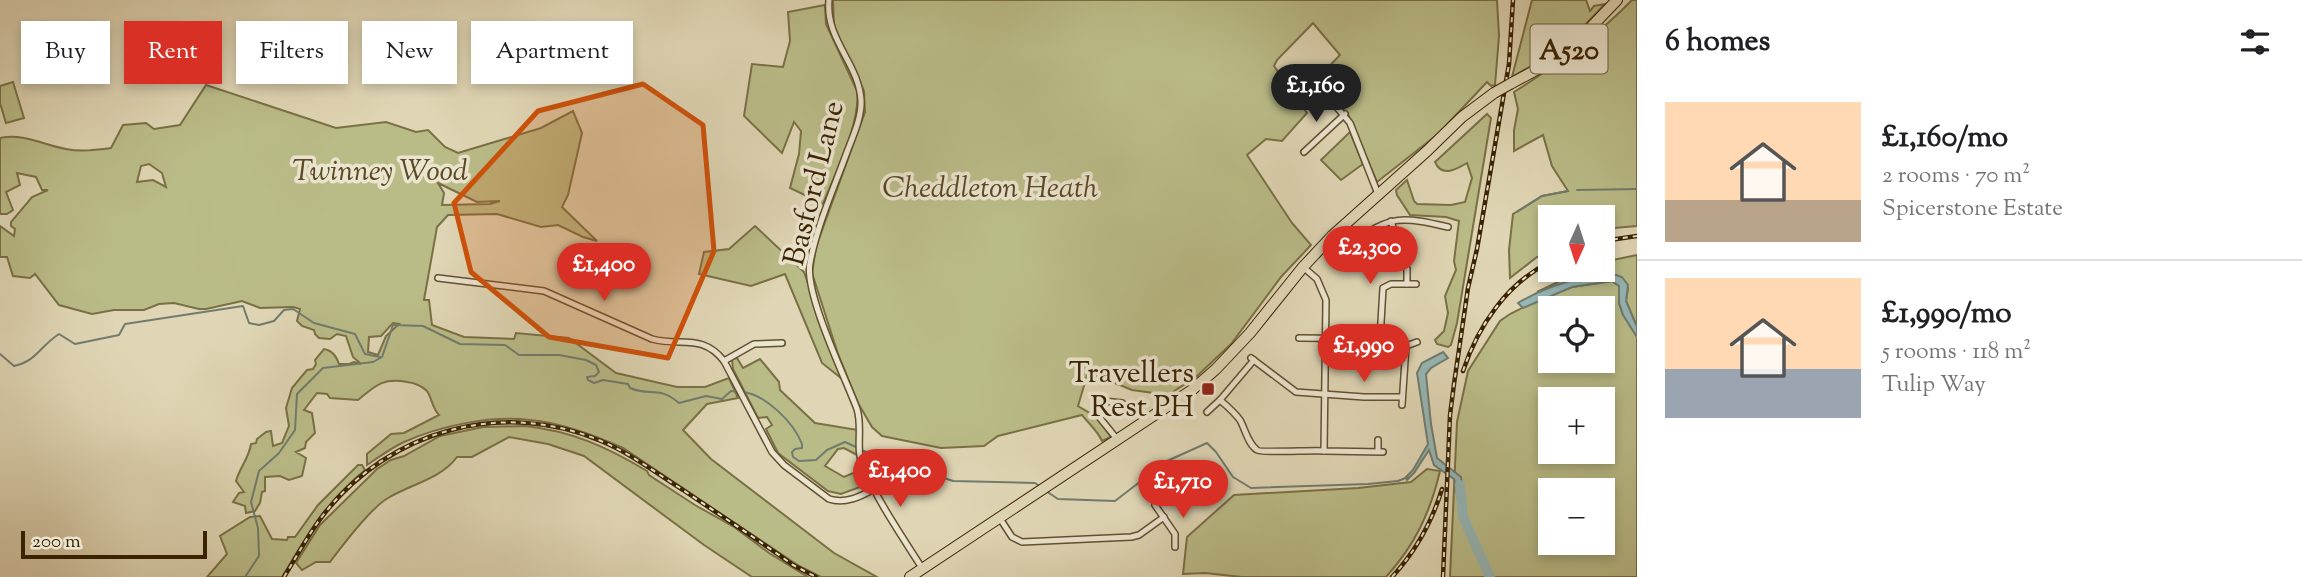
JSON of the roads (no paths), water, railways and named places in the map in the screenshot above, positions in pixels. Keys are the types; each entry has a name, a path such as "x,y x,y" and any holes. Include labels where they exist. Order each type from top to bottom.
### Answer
{"highway":[{"name":"A520","path":"912,576 1170,407 1216,369 1332,236 1462,117 1494,93 1551,62 1575,44 1617,0"}],"street":[{"name":"Basford Lane","path":"829,0 831,28 851,69 861,102 857,124 813,249 808,275 817,306 857,410 861,431 860,457 874,489 922,568"},
{"path":"1297,93 1312,78 1345,114 1378,194"},
{"path":"1304,152 1345,114"},
{"path":"1353,243 1373,227 1402,219 1448,227"},
{"path":"1391,221 1407,268 1408,284"},
{"path":"1303,267 1317,279 1324,293 1327,338 1324,451"},
{"path":"438,278 544,291 652,339 706,345 718,352 724,361 776,458 829,499 842,501 874,489"},
{"path":"1380,339 1383,288 1391,284 1416,284"},
{"path":"1299,338 1393,339 1406,346 1417,342"},
{"path":"724,361 754,344 782,343"},
{"path":"1402,405 1406,346"},
{"path":"1207,412 1253,359 1296,393 1402,397"},
{"path":"1220,400 1238,417 1259,452 1380,452 1378,440"},
{"path":"1118,440 1096,412 1097,406 1104,401 1122,403"},
{"path":"1155,505 1175,534 1175,547"},
{"path":"999,517 1012,537 1022,542 1130,537 1148,529 1164,516"}],"water":[{"path":"1615,275 1622,277 1628,285 1626,301 1637,327 1637,337 1623,315 1619,303 1619,286 1613,282"},
{"path":"1565,282 1605,282 1572,287 1551,296 1538,296 1538,302 1523,308 1518,303"},
{"path":"1443,352 1448,358 1426,374 1431,424 1437,458 1461,477 1464,499 1458,499 1454,479 1434,465 1429,450 1414,473 1407,480 1406,477 1428,444 1417,373 1422,363"}],"waterway":[{"path":"1577,190 1637,189"},
{"path":"1517,212 1542,196 1568,191"},
{"path":"0,354 14,366 28,361 59,334 75,344 119,335 125,324 243,306 249,323 259,325 274,321 284,310 293,309 314,323 355,334 365,354 380,357"},
{"path":"245,577 259,556 258,528 251,502 259,471 279,453 295,430 297,394 323,368 373,362 382,357 393,325 423,326 460,344 505,345 519,355 559,355 586,360 596,365 599,372 595,376 587,377 594,383 603,380 628,384 630,388 637,390 665,394 679,403 706,396 722,399 731,391 738,392"},
{"path":"744,392 762,399 779,412 793,428 802,444 802,448 792,452 793,457 799,461 816,460 827,450 845,442 856,447"},
{"path":"1046,491 1058,499 1115,501 1167,461 1207,443 1233,477 1251,488 1368,484 1398,481 1408,477"},
{"path":"861,450 953,481 1038,485"},
{"path":"1460,485 1463,517 1490,577"}],"railway":[{"path":"1443,577 1450,415 1468,288 1509,64 1513,0"},
{"path":"1615,239 1637,236"},
{"path":"1463,371 1477,338 1496,308 1520,282 1538,269"},
{"path":"284,577 324,514 351,485 381,461 415,443 450,430 487,423 525,423 563,429 601,441 643,464 793,565 816,577"},
{"path":"1392,577 1422,536 1442,489"}],"place":[{"name":"Travellers Rest PH","path":"1208,389"}],"park label":[{"name":"Twinney Wood","path":"380,170"},
{"name":"Cheddleton Heath","path":"990,187"}]}
